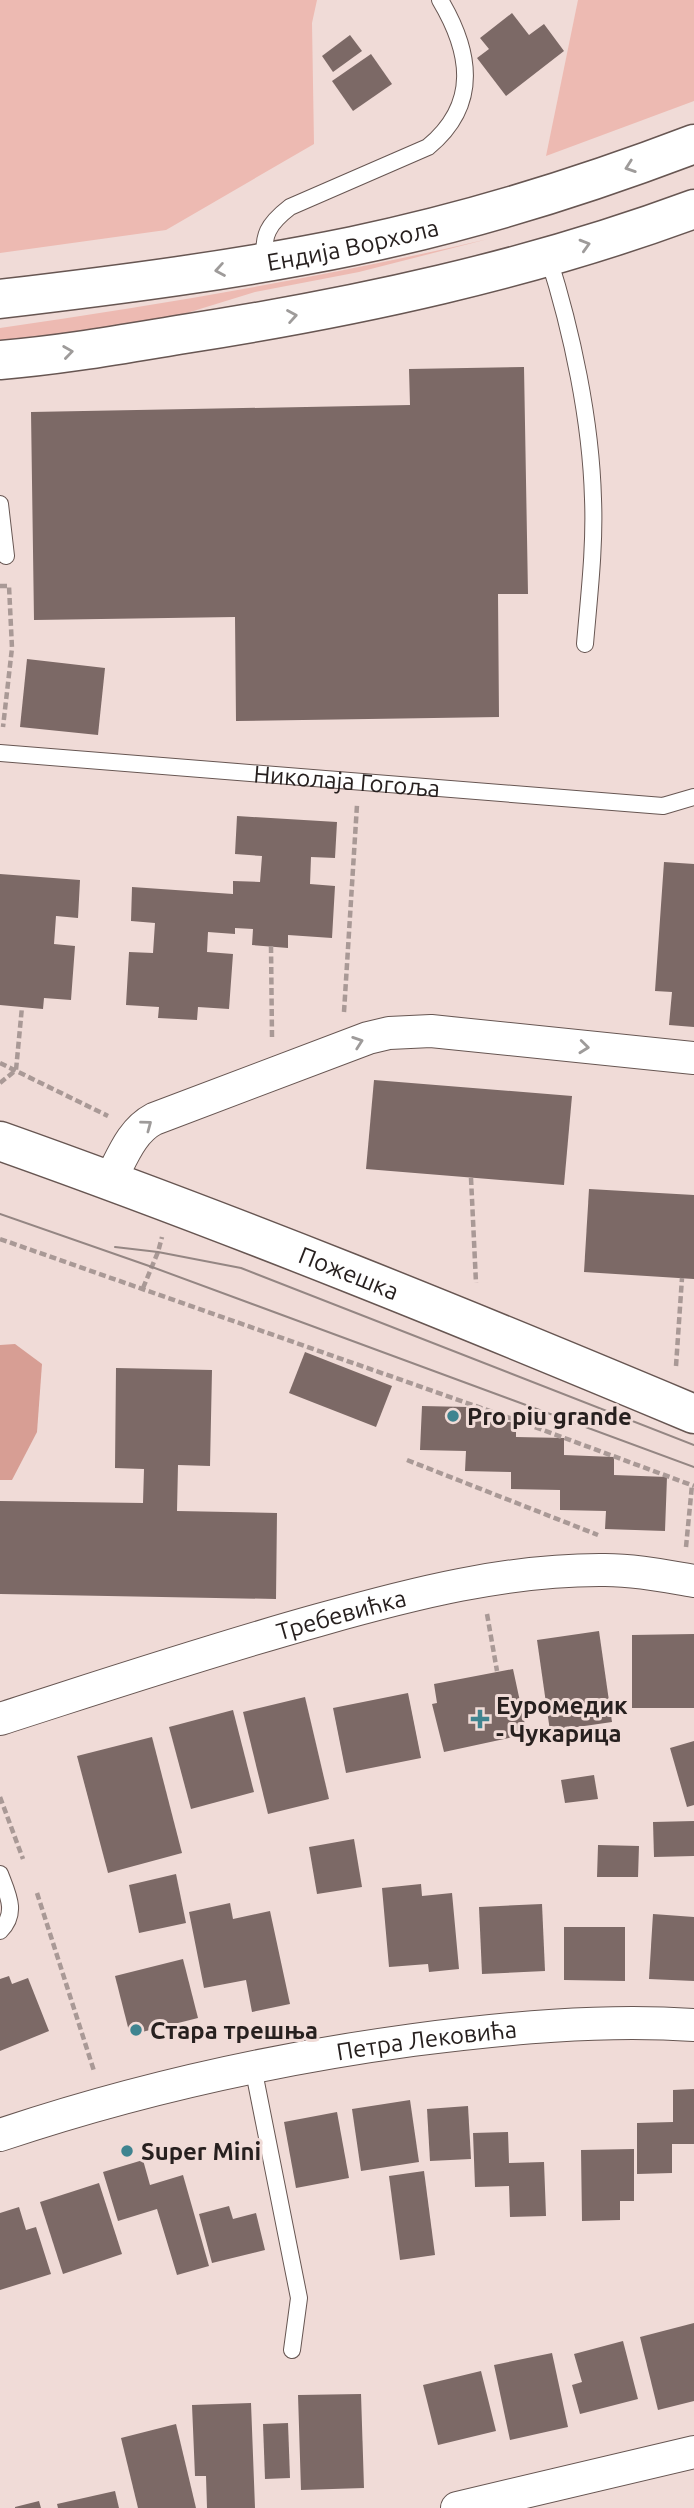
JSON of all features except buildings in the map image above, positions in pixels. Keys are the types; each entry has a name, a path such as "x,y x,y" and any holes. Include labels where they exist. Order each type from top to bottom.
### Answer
{"main road":[{"name":"Ендија Ворхола","path":"0,299 170,277 355,245 450,222 564,189 694,144"},
{"path":"0,360 97,348 328,310 403,294 548,256 694,209"},
{"name":"Пожешка","path":"0,1141 110,1180 510,1337 694,1414"}],"street":[{"path":"110,1180 131,1140 145,1124 154,1119 368,1038 389,1033 431,1031 694,1058"},
{"name":"Требевићка","path":"0,1719 212,1650 406,1596 497,1579 572,1571 625,1570 694,1581"},
{"name":"Петра Лековића","path":"0,2135 104,2103 253,2067 368,2046 456,2034 599,2022 694,2025"},
{"path":"457,2508 694,2452"}],"lane":[{"path":"265,262 263,244 269,228 276,218 290,207 428,147 444,134 454,120 463,96 466,73 463,46 440,0"},
{"path":"548,256 572,348 591,475 593,545 585,644"},
{"path":"0,504 6,556"},
{"name":"Николаја Гогоља","path":"0,753 663,807 694,797"},
{"path":"0,1874 11,1900 12,1914 0,1931"},
{"path":"253,2067 299,2298 292,2350"}],"path":[{"path":"0,586 9,586 12,648 0,753"},
{"path":"344,1006 358,782"},
{"path":"271,946 272,1042"},
{"path":"0,1083 16,1070 22,1007"},
{"path":"0,1063 109,1116"},
{"path":"471,1178 476,1291"},
{"path":"143,1288 163,1233"},
{"path":"0,1239 693,1485 691,1523 686,1546"},
{"path":"676,1366 682,1278"},
{"path":"407,1460 593,1532 602,1538"},
{"path":"486,1611 497,1671"},
{"path":"47,1920 104,2103"}],"shaded area":[{"path":"0,0 317,0 312,23 314,144 166,230 0,253"},
{"path":"578,0 694,0 694,101 546,156"},
{"path":"488,239 359,272 255,292 161,321 0,345 0,328 245,289"},
{"path":"15,1344 42,1364 37,1432 12,1480 0,1480 0,1345"}],"tram line":[{"path":"0,1214 152,1267 694,1467"},
{"path":"115,1247 158,1252 241,1268 694,1445"}],"place":[{"name":"Pro piu grande","path":"453,1416"},
{"name":"Еуромедик - Чукарица","path":"480,1719"},
{"name":"Стара трешња","path":"136,2030"},
{"name":"Super Mini","path":"127,2151"}]}
